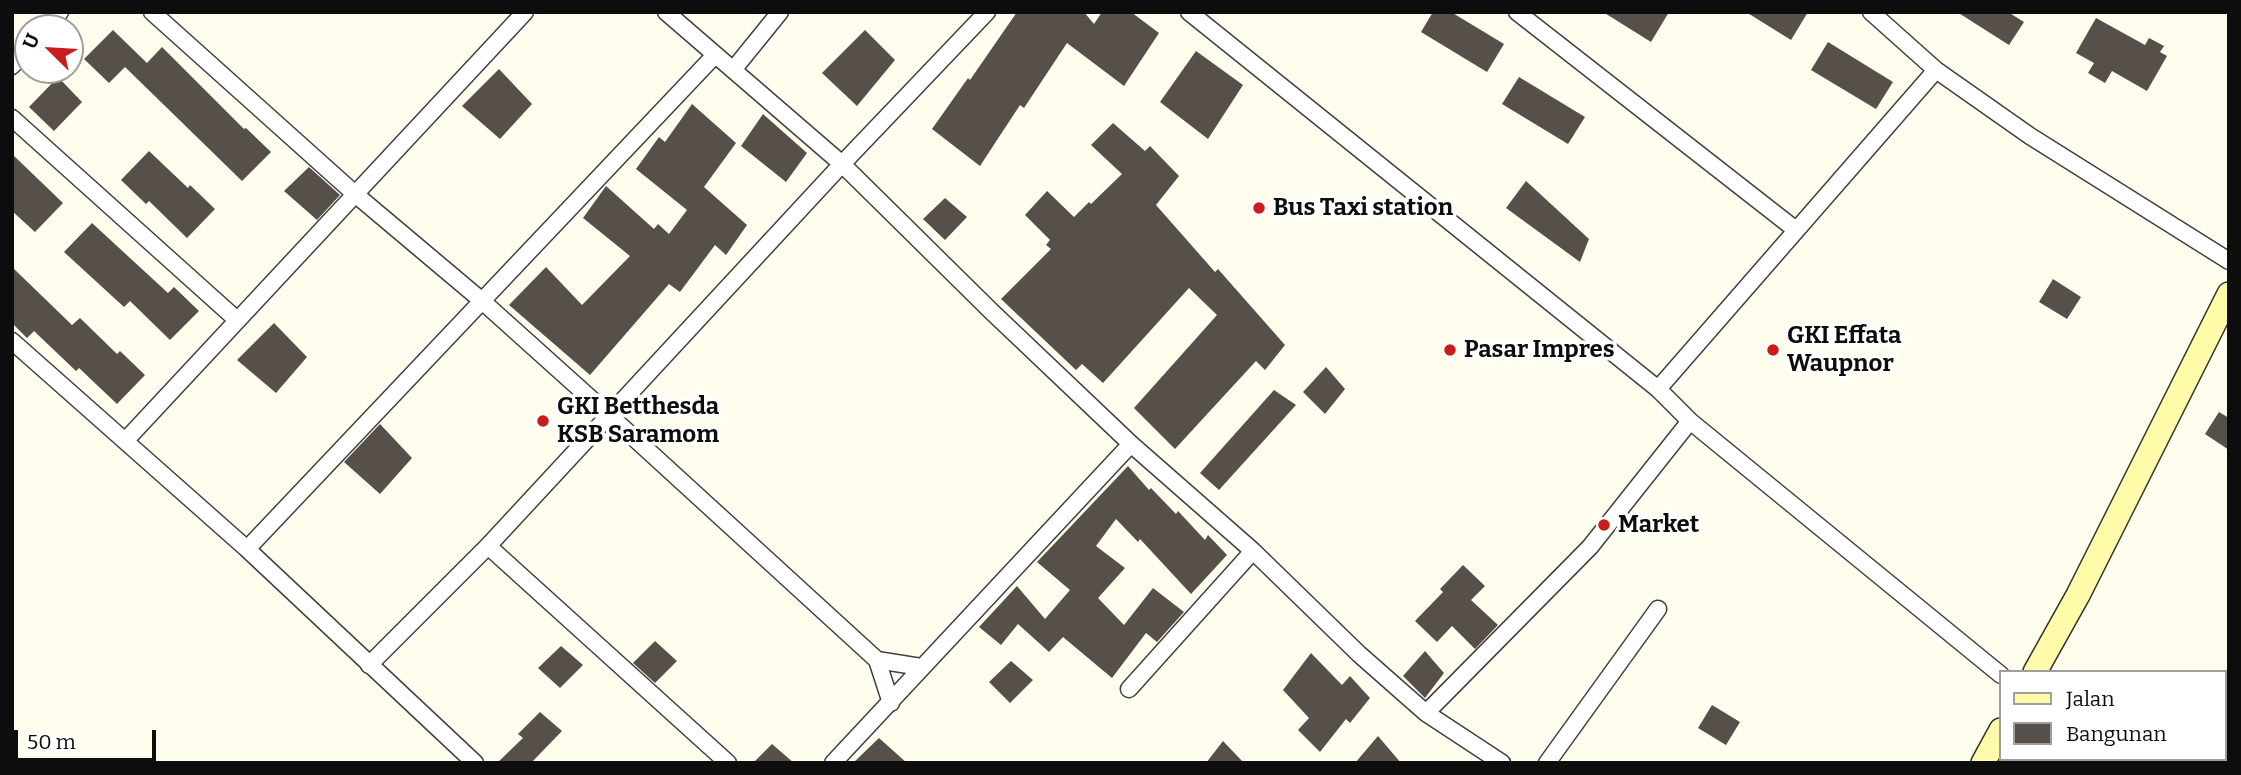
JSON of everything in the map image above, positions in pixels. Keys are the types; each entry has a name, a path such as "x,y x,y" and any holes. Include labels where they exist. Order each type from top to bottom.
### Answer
{"main road":[{"path":"2036,670 2078,595 2229,293"},
{"path":"1983,763 2000,732"}],"street":[{"path":"152,12 355,194 481,300 877,660 891,703"},
{"path":"126,440 525,12"},
{"path":"666,12 842,164 1131,444 1253,551 1359,654 1426,713 1502,763"},
{"path":"733,70 780,12"},
{"path":"369,665 488,546 842,164 987,12"},
{"path":"1189,12 1658,389 1690,421 2000,674"},
{"path":"1517,12 1796,230"},
{"path":"1878,15 1936,70 2030,136 2229,261"},
{"path":"247,549 715,55"},
{"path":"1658,389 1936,70"},
{"path":"12,118 237,320"},
{"path":"12,341 247,549 475,763"},
{"path":"1426,713 1590,547 1690,421"},
{"path":"832,763 1131,444"},
{"path":"488,546 728,763"},
{"path":"1129,689 1253,551"},
{"path":"1547,763 1658,609"},
{"path":"877,660 921,667"}],"building":[{"path":"1017,12 1084,12 1094,24 1102,12 1131,12 1159,33 1124,86 1067,43 1024,108 1020,105 980,166 932,129"},
{"path":"1433,12 1451,12 1504,44 1487,72 1421,32"},
{"path":"1603,12 1669,12 1651,42"},
{"path":"1746,12 1808,12 1791,40"},
{"path":"1957,12 2008,12 2024,22 2009,45"},
{"path":"2096,18 2145,45 2149,38 2164,46 2160,52 2167,56 2147,91 2112,71 2105,83 2088,73 2094,63 2076,53"},
{"path":"113,30 147,63 162,47 244,129 271,152 242,181 125,67 109,83 84,59"},
{"path":"865,30 895,60 857,106 822,73"},
{"path":"1828,42 1893,82 1876,109 1811,70"},
{"path":"1196,51 1243,85 1208,139 1160,102"},
{"path":"499,69 532,104 500,139 462,106"},
{"path":"1519,77 1585,117 1568,144 1502,104"},
{"path":"51,84 65,84 82,102 54,131 29,107"},
{"path":"692,104 736,143 704,187 747,225 726,255 715,245 680,292 669,284 590,375 509,305 546,267 582,305 630,256 583,218 606,186 654,229 658,224 669,234 687,210 636,169 659,137 665,142"},
{"path":"763,114 807,153 786,182 741,146"},
{"path":"1113,123 1145,151 1150,146 1179,176 1156,205 1215,272 1218,269 1285,345 1265,370 1256,361 1175,449 1134,408 1217,315 1189,288 1103,383 1082,364 1076,370 1001,299 1051,249 1046,245 1050,240 1025,215 1047,191 1074,217 1122,174 1091,145"},
{"path":"149,151 215,209 187,238 149,201 146,204 121,180"},
{"path":"12,154 63,203 35,232 12,211"},
{"path":"309,167 340,195 317,220 284,191"},
{"path":"1526,181 1589,239 1580,262 1506,208"},
{"path":"945,198 967,217 945,240 923,219"},
{"path":"92,223 168,293 174,287 199,311 170,340 130,301 124,307 64,252"},
{"path":"12,267 72,325 80,318 117,354 120,351 145,375 117,404 79,368 76,371 34,331 27,338 12,323"},
{"path":"2053,279 2081,297 2067,319 2039,302"},
{"path":"274,323 307,357 276,393 237,360"},
{"path":"1326,367 1345,389 1325,414 1303,392"},
{"path":"1274,390 1296,405 1219,490 1200,473"},
{"path":"2219,412 2229,418 2229,450 2205,434"},
{"path":"380,424 412,458 380,494 344,462"},
{"path":"1128,466 1149,490 1151,488 1176,514 1178,511 1205,540 1208,535 1227,555 1191,594 1140,539 1138,542 1116,519 1096,546 1125,568 1098,598 1124,625 1153,588 1184,612 1157,642 1146,633 1112,678 1063,637 1049,652 1018,624 1001,645 979,627 1017,586 1045,619 1070,590 1037,562"},
{"path":"1463,565 1485,586 1471,600 1498,625 1475,649 1452,626 1437,642 1415,621 1443,592 1440,589"},
{"path":"655,641 677,661 655,683 633,663"},
{"path":"561,646 583,665 560,688 538,668"},
{"path":"1425,651 1444,673 1425,698 1403,676"},
{"path":"1311,653 1342,685 1350,676 1370,698 1350,723 1346,719 1320,752 1298,730 1309,718 1283,690"},
{"path":"1011,661 1033,680 1010,703 989,682"},
{"path":"1712,705 1740,722 1726,745 1698,728"},
{"path":"540,712 562,731 531,763 497,763 523,738 518,734"},
{"path":"1378,736 1401,763 1355,763"},
{"path":"879,738 907,763 853,763"},
{"path":"1223,741 1244,763 1206,763"},
{"path":"772,744 794,763 753,763"}],"place":[{"name":"Bus Taxi station","path":"1259,208"},
{"name":"Pasar Impres","path":"1450,350"},
{"name":"GKI Effata Waupnor","path":"1773,350"},
{"name":"GKI Betthesda KSB Saramom","path":"543,421"},
{"name":"Market","path":"1604,525"}]}
